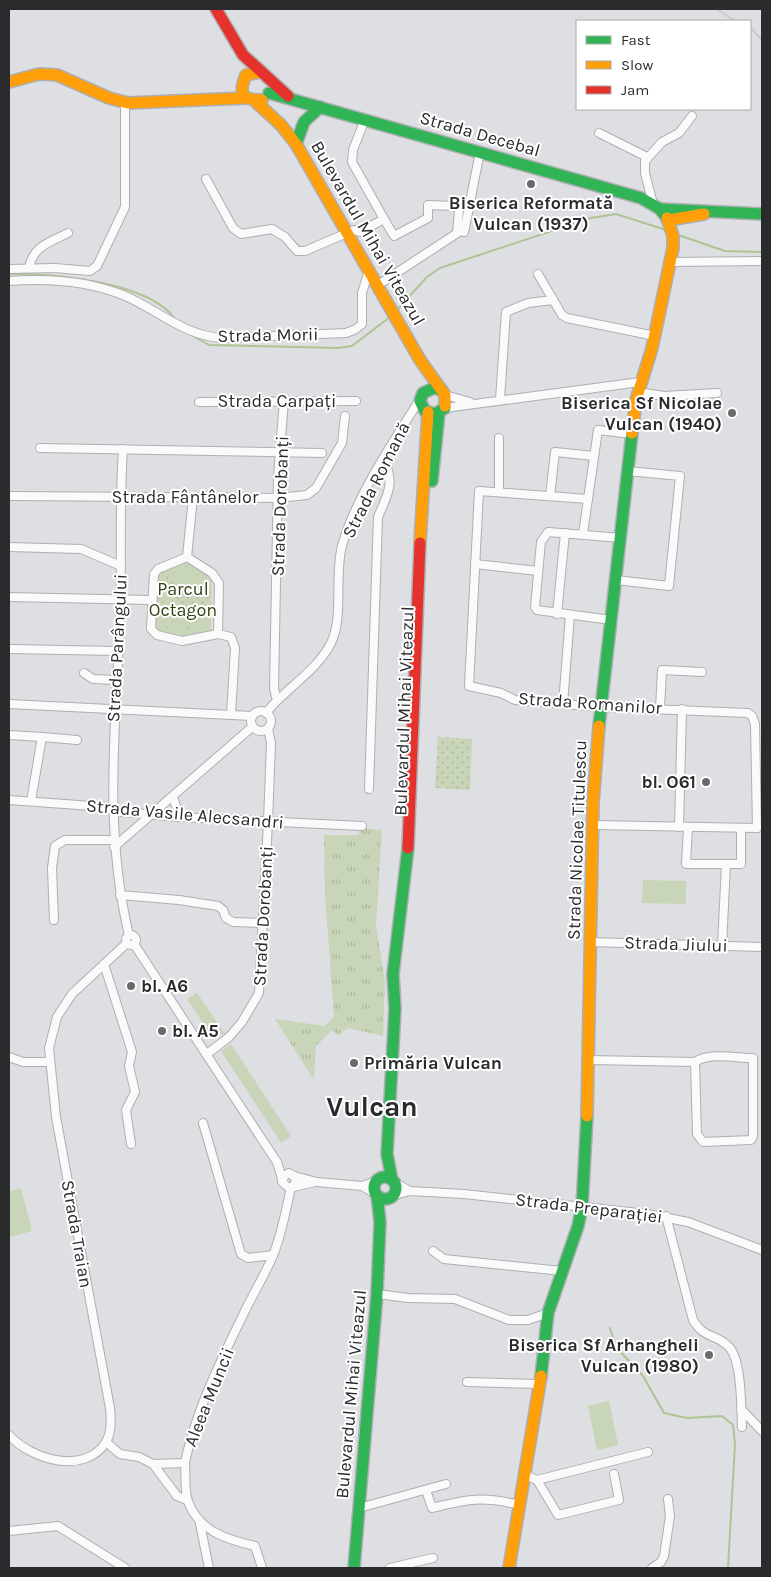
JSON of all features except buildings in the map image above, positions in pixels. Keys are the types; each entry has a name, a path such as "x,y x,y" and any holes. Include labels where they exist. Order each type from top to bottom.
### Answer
{"main road":[{"path":"216,9 243,55 246,75 241,86 216,98"},
{"name":"Strada Decebal","path":"243,55 288,97"},
{"path":"9,82 41,74 56,74 110,100 160,105 216,98 251,100 268,94 264,76 246,75"},
{"path":"241,86 251,100"},
{"name":"Strada Decebal","path":"268,94 288,97 634,195 657,206"},
{"name":"Bulevardul Mihai Viteazul","path":"268,94 281,125"},
{"name":"Bulevardul Mihai Viteazul","path":"251,100 281,125 296,144 420,360 443,392"},
{"path":"296,144 304,120 320,107"},
{"path":"657,206 671,229 711,211"},
{"path":"657,206 762,214"},
{"name":"Strada Nicolae Titulescu","path":"509,1568 540,1384 548,1313 578,1226 582,1207 587,1135 593,825 600,707 632,434 639,387 655,336 672,262 671,229"},
{"name":"Bulevardul Mihai Viteazul","path":"393,1181 387,1154 395,1009 418,827 428,517 434,411 422,395 424,380 420,360"},
{"path":"422,395 434,388 443,392 434,411"},
{"name":"Bulevardul Mihai Viteazul","path":"377,1180 387,1154"},
{"path":"385,1177 393,1181 395,1190 391,1196 383,1198 377,1194 374,1186 377,1180 385,1177"},
{"name":"Bulevardul Mihai Viteazul","path":"354,1568 377,1294 380,1222 377,1194"},
{"name":"Bulevardul Mihai Viteazul","path":"380,1222 391,1196"}],"street":[{"path":"9,269 30,268 78,277 97,266 125,206 126,103"},
{"path":"657,206 645,173 647,157 662,142 679,132 692,116"},
{"path":"365,119 353,150 352,162 394,236 428,218 428,205 456,206 459,210 462,231"},
{"path":"600,132 647,157"},
{"path":"378,285 462,231 480,152"},
{"path":"206,178 233,228 241,234 272,229 285,237 297,251 305,251 354,230 360,232 384,219"},
{"path":"30,268 34,253 39,248 68,233"},
{"path":"672,262 762,261"},
{"name":"Strada Morii","path":"9,280 78,277 123,295 179,325 206,336 222,338 346,333 356,329 362,324 362,293 369,270"},
{"path":"538,274 562,315 567,318 655,336"},
{"path":"500,399 506,312 528,303 553,300"},
{"name":"Strada Romană","path":"266,713 317,661 331,643 336,623 340,556 343,544 358,507 410,414 500,399 639,387 664,396 717,393"},
{"path":"443,392 472,403"},
{"path":"410,414 422,395"},
{"name":"Strada Dorobanți","path":"277,700 274,689 278,498 284,400"},
{"name":"Strada Carpați","path":"199,402 356,401"},
{"name":"Strada Fântânelor","path":"9,496 278,498 312,492 338,451 343,437 345,416"},
{"path":"582,534 598,430 632,434"},
{"path":"499,438 499,492"},
{"path":"40,448 322,453"},
{"name":"Strada Parângului","path":"114,843 112,811 114,708 120,600 123,450"},
{"path":"550,496 555,452 594,456"},
{"name":"Bulevardul Mihai Viteazul","path":"369,789 378,517 390,494 390,474 384,459"},
{"path":"616,580 668,586 680,476 628,471"},
{"path":"538,571 475,564 479,491 588,499"},
{"path":"187,557 193,497"},
{"path":"611,620 541,612 534,607 543,536 548,532 620,538"},
{"path":"557,614 565,533"},
{"path":"9,547 81,549 121,566"},
{"path":"187,557 158,568 152,579 151,629 157,635 182,641 218,634 231,637 236,648 231,714"},
{"path":"187,557 212,573 219,583 218,634"},
{"name":"Strada Romanilor","path":"475,564 470,686 501,692 515,700 600,707 748,713 752,716 755,733 760,830"},
{"path":"9,597 151,600"},
{"path":"563,704 570,615"},
{"path":"9,649 117,651"},
{"path":"660,709 662,670 702,672"},
{"path":"84,673 93,679 115,680"},
{"path":"9,704 252,716 257,712 266,713 271,720 268,729 259,732 252,727"},
{"path":"682,710 686,864 741,864 741,829"},
{"path":"252,716 252,727"},
{"path":"54,920 52,868 55,846 65,840 114,843 173,796 202,768 252,727"},
{"name":"Strada Dorobanți","path":"207,1054 236,1029 259,993 268,822 270,743 268,729"},
{"path":"9,736 77,740"},
{"path":"30,801 42,737"},
{"path":"173,796 179,817"},
{"name":"Strada Vasile Alecsandri","path":"9,800 106,807 112,811 179,817 362,826"},
{"path":"593,825 760,830"},
{"path":"114,843 120,895 130,941 207,1054 288,1184"},
{"path":"722,946 726,864"},
{"path":"120,895 179,900 218,906 224,910 226,918 234,922 264,923"},
{"name":"Strada Traian","path":"106,1442 110,1430 110,1408 66,1170 49,1062 49,1048 57,1017 72,994 130,941"},
{"name":"Strada Jiului","path":"590,942 762,947"},
{"path":"104,964 132,1052 129,1066 135,1092 126,1110 131,1144"},
{"path":"9,1057 22,1062 49,1062"},
{"path":"589,1060 695,1062 702,1058 753,1058 753,1136 751,1140 703,1142 697,1134 695,1062"},
{"path":"203,1123 241,1254 248,1258 273,1254"},
{"path":"276,1162 293,1175 296,1180 288,1184"},
{"path":"288,1184 287,1174 317,1182"},
{"path":"362,1186 377,1180"},
{"name":"Strada Preparației","path":"393,1181 410,1191"},
{"path":"288,1184 317,1182 362,1186 377,1194"},
{"name":"Aleea Muncii","path":"106,1442 120,1454 139,1457 152,1464 185,1463 190,1436 240,1322 273,1254 287,1205 288,1184"},
{"name":"Strada Preparației","path":"391,1196 410,1191 473,1195 666,1216 696,1224 762,1250"},
{"path":"666,1216 693,1320 700,1332 719,1339 730,1347 736,1358 742,1426"},
{"path":"433,1251 444,1259 562,1271"},
{"path":"377,1294 408,1298 455,1299 509,1320 528,1320 548,1313"},
{"path":"467,1382 540,1384"},
{"path":"741,1409 762,1430"},
{"path":"9,1435 18,1446 31,1453 55,1460 68,1461 90,1456 106,1442"},
{"path":"537,1480 648,1452"},
{"path":"185,1463 187,1500 200,1524 209,1568"},
{"path":"152,1464 177,1496 187,1500"},
{"path":"525,1475 537,1480 558,1515 619,1500 614,1474"},
{"path":"359,1508 446,1484"},
{"path":"426,1490 432,1508 470,1498 493,1499 520,1505"},
{"path":"652,1568 661,1562 664,1556 670,1516 668,1499"},
{"path":"200,1524 239,1543 256,1546 262,1568"},
{"path":"9,1531 58,1526 121,1567"},
{"path":"390,1568 433,1558"}],"green space":[{"path":"185,560 212,576 200,591 190,587 180,590 161,569"},
{"name":"Parcul Octagon","path":"161,569 212,576 211,631 187,638 158,633 155,580"},
{"path":"159,571 178,592 174,600 154,599 155,580"},
{"path":"154,602 174,603 178,613 158,633 154,628"},
{"path":"180,615 188,618 187,638 161,634"},
{"path":"199,615 211,628 211,631 190,637 191,618"},
{"path":"438,737 472,739 470,790 435,788"},
{"path":"360,828 382,830 376,926 385,981 383,1036 348,1028 338,1035 332,1030 316,1046 314,1080 275,1019 325,1026 334,1016 325,895 324,835 359,835"},
{"path":"643,880 686,881 686,904 642,903"},
{"path":"197,993 225,1034 210,1034 187,999"},
{"path":"231,1044 291,1136 281,1143 221,1051"},
{"path":"21,1188 32,1231 11,1237 9,1229 9,1191"},
{"path":"609,1401 618,1445 597,1450 588,1406"}],"waterway":[{"path":"397,310 427,277 440,268 591,218 616,214 666,230"},
{"path":"678,235 725,251 762,252"},
{"path":"9,274 49,275 98,282 123,288 144,296 162,306 175,319"},
{"path":"184,331 209,345 338,348 352,346 390,317"},
{"path":"610,1328 616,1347 643,1376 664,1413 687,1418 722,1416 733,1425 735,1444 728,1568"}],"railway":[{"path":"717,9 734,20"},
{"path":"751,28 762,40"}],"traffic: fast":[{"path":"269,93 641,198 660,209 667,218"},
{"path":"296,144 304,122 320,107"},
{"path":"660,209 762,214"},
{"path":"442,390 434,388 423,393 420,401 425,411 435,414 445,408 445,406"},
{"path":"432,481 439,413"},
{"path":"599,726 632,433"},
{"path":"392,1180 387,1154 395,1009 393,974 408,848"},
{"path":"541,1376 548,1313 578,1226 582,1207 587,1116"},
{"path":"385,1177 395,1184 396,1188 389,1198 385,1199 375,1192 374,1188 381,1178 385,1177"},
{"path":"354,1568 377,1294 380,1222 377,1195"}],"traffic: slow":[{"path":"260,72 246,75 242,91 243,95 250,99 262,100"},
{"path":"9,82 39,74 57,75 109,98 128,103 246,98"},
{"path":"256,102 281,125 296,144 420,360 445,395 445,406"},
{"path":"669,220 704,214"},
{"path":"632,433 636,400 652,348 673,248 673,236 667,218"},
{"path":"420,543 428,412"},
{"path":"587,1116 593,803 599,726"},
{"path":"509,1568 541,1376"}],"traffic: jam":[{"path":"216,9 243,55 288,96"},
{"path":"408,848 420,543"}],"place":[{"name":"Biserica Reformată Vulcan (1937)","path":"531,184"},
{"name":"Biserica Sf Nicolae Vulcan (1940)","path":"732,413"},
{"name":"bl. O61","path":"706,782"},
{"name":"bl. A6","path":"131,986"},
{"name":"bl. A5","path":"162,1031"},
{"name":"Primăria Vulcan","path":"354,1063"},
{"name":"Biserica Sf Arhangheli Vulcan (1980)","path":"709,1355"}],"district":[{"name":"Vulcan","path":"372,1106"}]}
